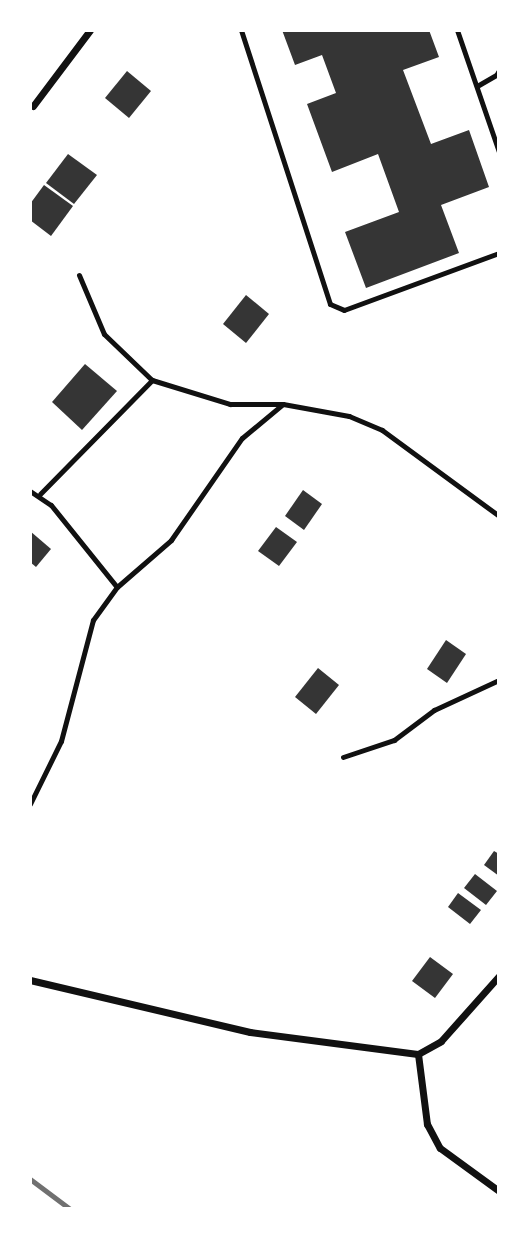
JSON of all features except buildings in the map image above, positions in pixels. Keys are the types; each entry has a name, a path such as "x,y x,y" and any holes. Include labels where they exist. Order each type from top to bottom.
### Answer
{"street":[{"path":"33,106 90,30"},
{"path":"30,980 250,1032 418,1054 441,1041 499,976"},
{"path":"418,1054 427,1125 440,1148 499,1191"}],"lane":[{"path":"241,30 330,304 344,310 499,253"},
{"path":"457,30 499,152"},
{"path":"477,86 498,73"},
{"path":"79,275 104,334 152,380 230,404 283,404 349,416 382,430 499,516"},
{"path":"40,494 152,380"},
{"path":"30,804 61,741 93,620 117,587 171,540 242,438 283,404"},
{"path":"30,491 40,494 117,587"},
{"path":"343,757 394,740 434,710 499,680"}],"railway":[{"path":"30,1179 70,1209"}]}
